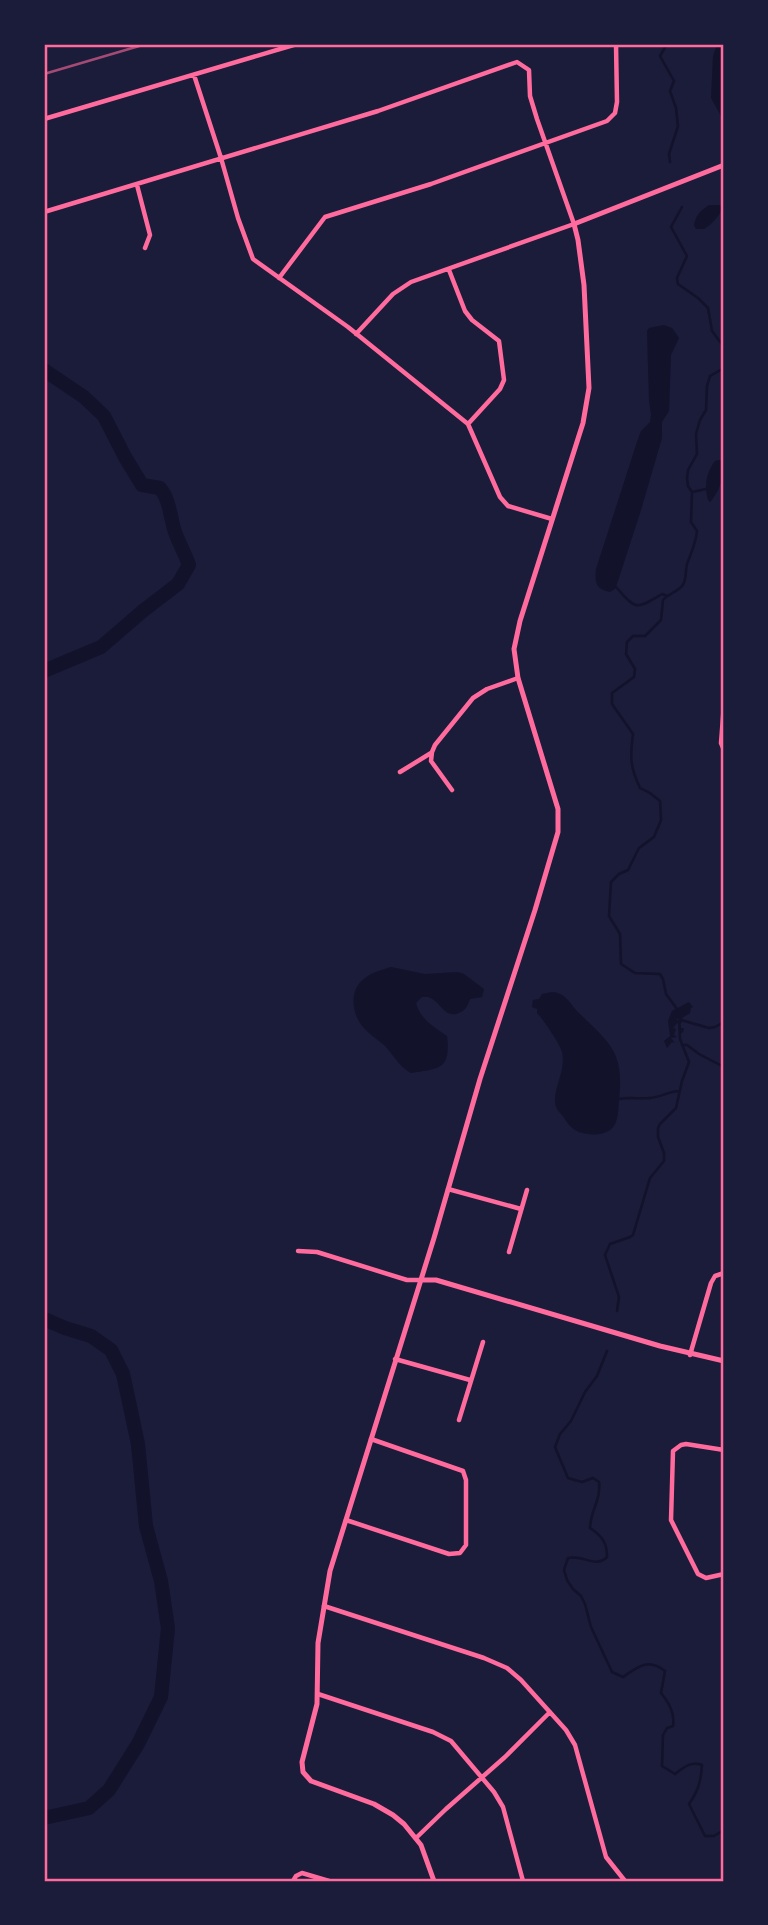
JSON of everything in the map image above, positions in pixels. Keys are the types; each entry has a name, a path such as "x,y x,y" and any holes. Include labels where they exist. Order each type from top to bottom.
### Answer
{"street":[{"path":"44,119 297,44"},
{"path":"279,278 325,217 431,184 607,121 615,113 617,102 616,44"},
{"path":"44,212 378,111 517,62 528,70 530,96 578,240 584,285 589,388 583,422 520,621 514,649 518,678 558,809 558,832 330,1571 318,1643 318,1694 302,1769 315,1783 383,1809 404,1824 425,1853 434,1881"},
{"path":"194,75 253,259 356,334 468,424 500,497 508,506 552,519"},
{"path":"356,334 393,293 411,282 574,224 724,165"},
{"path":"137,185 150,235 145,248"},
{"path":"449,270 465,311 472,320 499,341 503,380 500,389 468,424"},
{"path":"452,790 431,761 435,744 473,698 487,689 518,678"},
{"path":"724,704 721,743 724,750"},
{"path":"400,772 432,752"},
{"path":"448,1189 521,1209"},
{"path":"509,1252 527,1190"},
{"path":"298,1251 317,1252 407,1280 436,1280 690,1354 724,1361"},
{"path":"690,1354 711,1283 715,1276 724,1273"},
{"path":"459,1420 483,1342"},
{"path":"395,1359 470,1380"},
{"path":"346,1520 449,1554 460,1553 466,1545 466,1480 463,1471 370,1439"},
{"path":"724,1450 686,1444 673,1451 671,1520 698,1574 706,1578 724,1574"},
{"path":"324,1606 498,1664 514,1673 566,1730 575,1745 606,1857 625,1881"},
{"path":"318,1694 440,1735 454,1744 494,1792 503,1807 523,1881"},
{"path":"416,1838 550,1712"},
{"path":"293,1881 302,1873 328,1881"}],"shaded area":[{"path":"717,44 724,44 724,120 711,98 713,56"},
{"path":"709,205 720,205 722,208 719,215 704,229 696,229 694,225 697,216"},
{"path":"664,325 672,328 679,338 671,355 669,411 662,422 662,438 618,581 615,589 610,592 601,589 597,584 596,569 641,431 650,422 647,331 649,328"},
{"path":"715,461 724,461 722,478 710,502 707,480"},
{"path":"391,967 425,974 458,972 484,989 482,997 470,999 459,1013 446,1012 428,997 422,997 416,1003 424,1018 447,1036 445,1061 436,1068 411,1073 363,1027 356,1015 356,988 371,974"},
{"path":"552,992 565,997 608,1042 617,1060 620,1071 618,1116 613,1127 606,1132 579,1132 570,1126 557,1109 555,1096 562,1068 562,1052 537,1009 532,1007 533,1000"},
{"path":"689,1002 693,1007 690,1013 682,1018 680,1024 681,1028 684,1028 683,1032 679,1035 680,1020 676,1018 678,1022 673,1028 676,1029 674,1035 677,1037 671,1038 675,1043 672,1042 667,1048 664,1041 670,1036 668,1021 672,1011"}],"waterway":[{"path":"667,44 660,56 674,81 670,91 678,126 669,154 670,162"},
{"path":"682,207 671,227 687,256 677,278 678,284 708,308 712,331 724,347"},
{"path":"677,1009 666,994 660,974 635,973 621,964 620,934 609,916 611,882 628,870 639,848 654,837 661,820 660,801 640,788 634,774 631,749 633,734 612,704 612,693 634,677 635,669 626,654 627,642 633,636 645,636 661,620 663,600 684,584 697,531 691,522 692,492 688,486 688,470 697,454 696,434 706,410 710,376 724,368"},
{"path":"44,370 84,397 104,416 142,485 160,488 189,565 178,584 101,647 44,671"},
{"path":"692,492 706,489"},
{"path":"616,587 637,605 647,603 662,594 667,596"},
{"path":"681,1020 709,1028 724,1022"},
{"path":"617,1311 619,1297 605,1255 610,1244 633,1235 650,1178 664,1161 658,1128 676,1108 689,1062 680,1039 679,1021"},
{"path":"682,1045 687,1045 724,1067"},
{"path":"619,1099 650,1098 680,1091"},
{"path":"44,1319 91,1336 111,1350 123,1374 138,1444 146,1526 161,1581 168,1628 161,1697 138,1744 109,1790 89,1808 44,1818"},
{"path":"607,1351 597,1376 585,1392 571,1421 560,1434 555,1447 568,1478 582,1482 593,1478 599,1482 599,1494 590,1528 603,1540 607,1557 598,1562 568,1558 564,1570 567,1580 585,1604 591,1627 612,1672 623,1677 648,1664 665,1671 661,1693 671,1708 673,1726 667,1728 663,1735 662,1766 675,1774 691,1764 702,1765 698,1786 689,1804 705,1836 714,1836 724,1830"}],"railway":[{"path":"44,74 146,44"}]}
